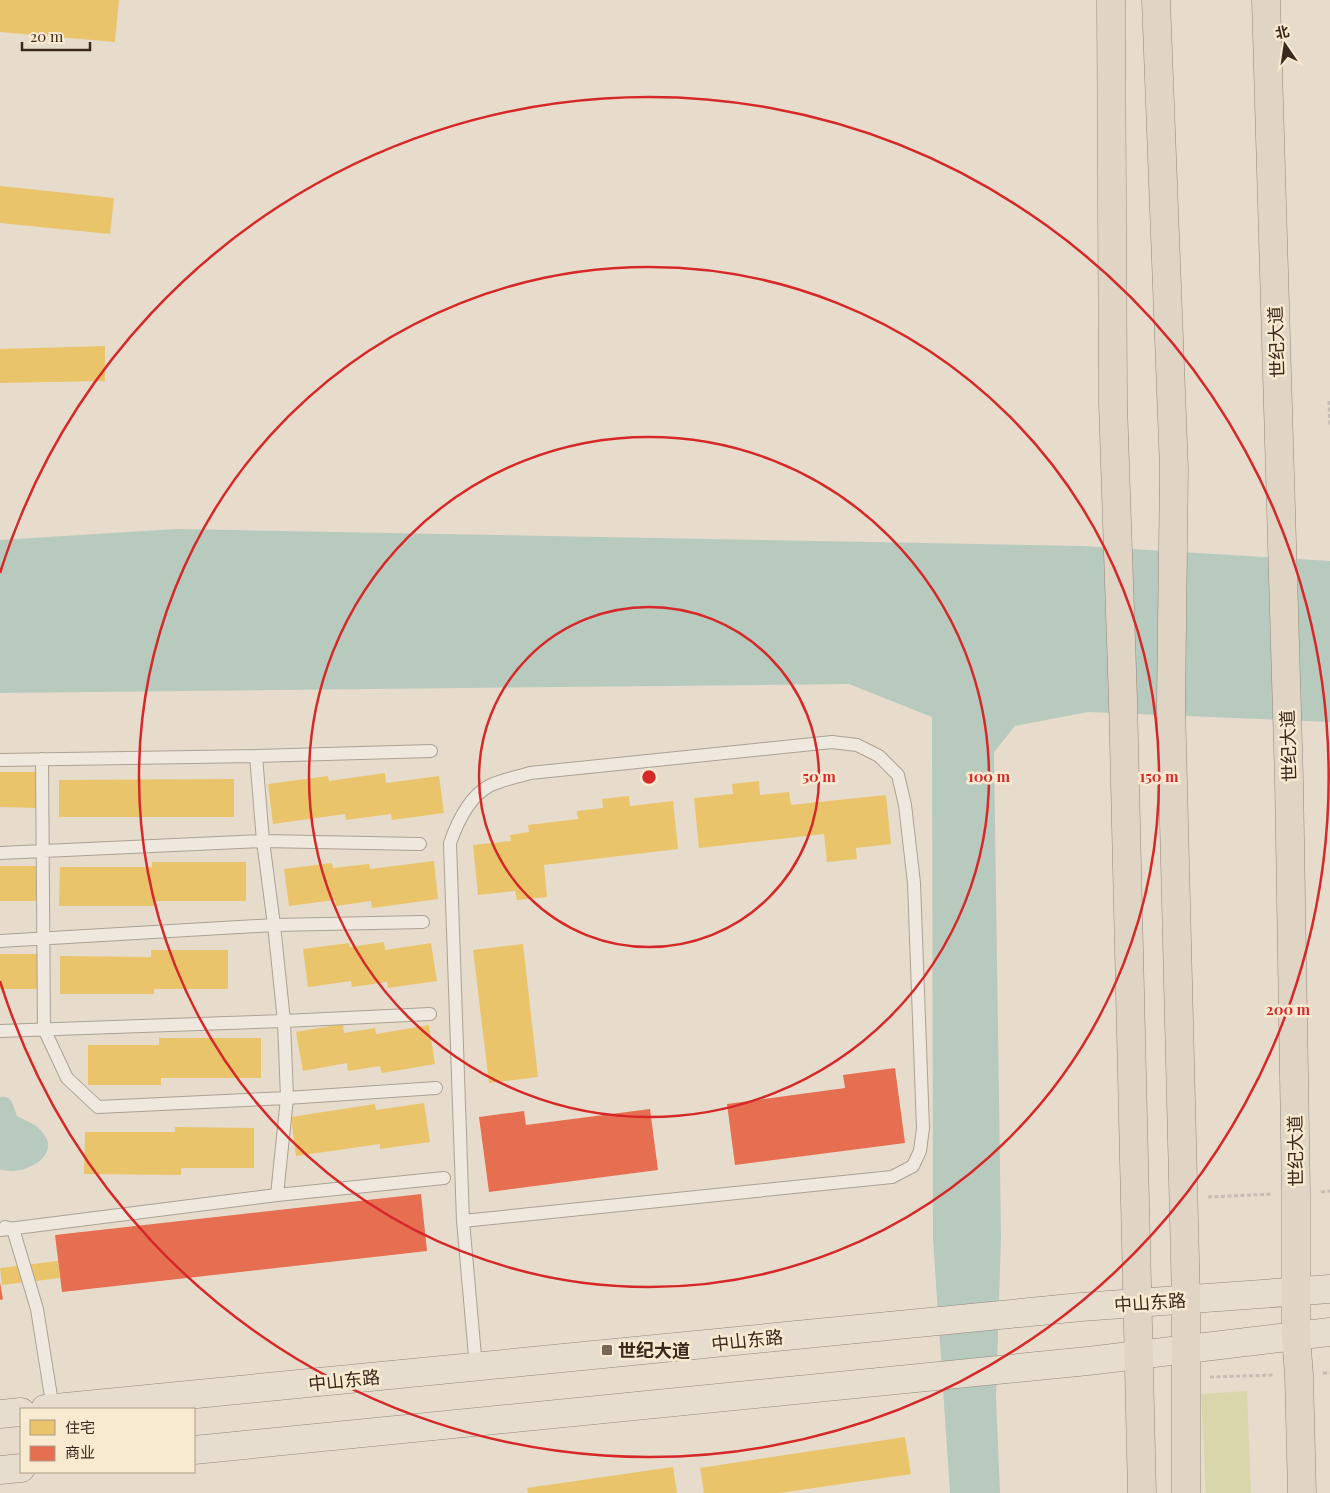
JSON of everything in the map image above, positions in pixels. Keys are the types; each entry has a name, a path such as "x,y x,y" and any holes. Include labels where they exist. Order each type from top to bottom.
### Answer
{"highway":[{"path":"1111,0 1113,394 1142,1493"},
{"path":"1156,0 1174,469 1171,704 1186,1299 1186,1493"},
{"name":"世纪大道","path":"1266,0 1287,702 1296,1193 1296,1336 1299,1375 1302,1493"}],"main road":[{"name":"中山东路","path":"59,1408 1081,1307 1330,1289"},
{"path":"195,1450 1088,1362 1330,1332"},
{"path":"0,1414 20,1412"},
{"path":"0,1470 20,1468"}],"lane":[{"path":"463,1221 892,1177 913,1166 920,1151 923,1128 914,883 905,805 898,776 879,756 857,745 832,742 530,774 490,785 476,795 456,826 450,843 463,1221 476,1367"},
{"path":"0,760 430,751"},
{"path":"256,756 263,841 284,1021 287,1098 277,1195"},
{"path":"42,759 44,1029 67,1078 98,1107 287,1098 436,1088"},
{"path":"0,853 263,841 420,844"},
{"path":"0,941 274,925 423,922"},
{"path":"0,1031 430,1014"},
{"path":"6,1230 277,1195 444,1178"},
{"path":"0,1225 6,1230 37,1309 49,1408"}],"path":[{"path":"1329,401 1330,427"},
{"path":"1183,1198 1330,1191"}],"shaded area":[{"path":"176,529 1082,546 1330,561 1330,722 1088,712 1015,726 994,752 1001,1237 996,1398 1000,1493 950,1493 933,1239 932,717 849,684 0,693 0,540"},
{"path":"0,1097 10,1099 17,1116 38,1127 48,1142 48,1150 43,1157 28,1168 18,1171 0,1169"},
{"path":"1247,1391 1251,1493 1206,1493 1201,1394"}],"building: 住宅":[{"path":"0,0 119,0 115,42 0,32"},
{"path":"0,186 114,198 110,234 0,223"},
{"path":"105,346 105,381 0,383 0,349"},
{"path":"0,772 37,772 37,808 0,807"},
{"path":"385,773 386,783 439,776 444,813 392,820 391,814 346,820 345,814 273,824 268,784 328,776 329,781"},
{"path":"234,779 234,817 59,817 59,780"},
{"path":"759,781 760,795 789,792 791,805 886,795 891,844 856,848 857,859 827,862 824,834 699,848 694,798 733,794 732,784"},
{"path":"629,796 630,806 673,801 678,849 544,865 547,897 517,900 515,891 478,895 473,845 511,841 510,835 529,832 528,825 578,819 577,811 603,808 602,799"},
{"path":"434,861 438,899 372,908 371,901 336,906 335,900 289,906 284,869 332,863 333,868 369,864 370,869"},
{"path":"152,862 246,862 246,901 154,901 154,906 59,906 60,867 152,867"},
{"path":"0,866 38,866 38,901 0,901"},
{"path":"384,942 385,950 431,943 437,981 388,988 387,982 352,987 351,981 308,987 303,949 349,943 350,947"},
{"path":"523,944 538,1077 489,1083 473,950"},
{"path":"151,950 228,950 228,989 154,989 154,994 60,994 60,956 151,957"},
{"path":"0,954 38,954 38,989 0,989"},
{"path":"343,1024 344,1033 375,1028 376,1034 429,1025 435,1064 382,1073 380,1066 348,1071 347,1063 303,1071 296,1032"},
{"path":"159,1038 261,1038 261,1078 161,1078 161,1085 88,1085 88,1045 159,1045"},
{"path":"891,1071 897,1114 869,1117 872,1146 833,1151 832,1140 735,1152 729,1105 848,1090 847,1076"},
{"path":"424,1103 430,1142 380,1149 380,1144 296,1156 291,1117 375,1104 376,1110"},
{"path":"523,1112 525,1128 647,1113 653,1160 557,1172 557,1181 519,1186 515,1156 488,1159 483,1118"},
{"path":"175,1127 254,1128 254,1168 181,1168 181,1175 84,1174 85,1132 175,1132"},
{"path":"419,1214 423,1248 220,1271 216,1237"},
{"path":"192,1240 195,1273 66,1287 63,1254"},
{"path":"58,1261 60,1278 2,1285 0,1268"},
{"path":"905,1437 911,1474 779,1493 704,1493 700,1468"},
{"path":"673,1467 677,1493 528,1493 527,1488"}],"building: 商业":[{"path":"895,1068 905,1143 735,1165 727,1104 845,1088 843,1075"},
{"path":"650,1109 658,1170 489,1192 479,1117 524,1111 526,1125"},
{"path":"421,1194 427,1251 62,1292 55,1235"},
{"path":"0,1282 3,1299 0,1300"}],"place":[{"name":"世纪大道","path":"607,1350"}]}
